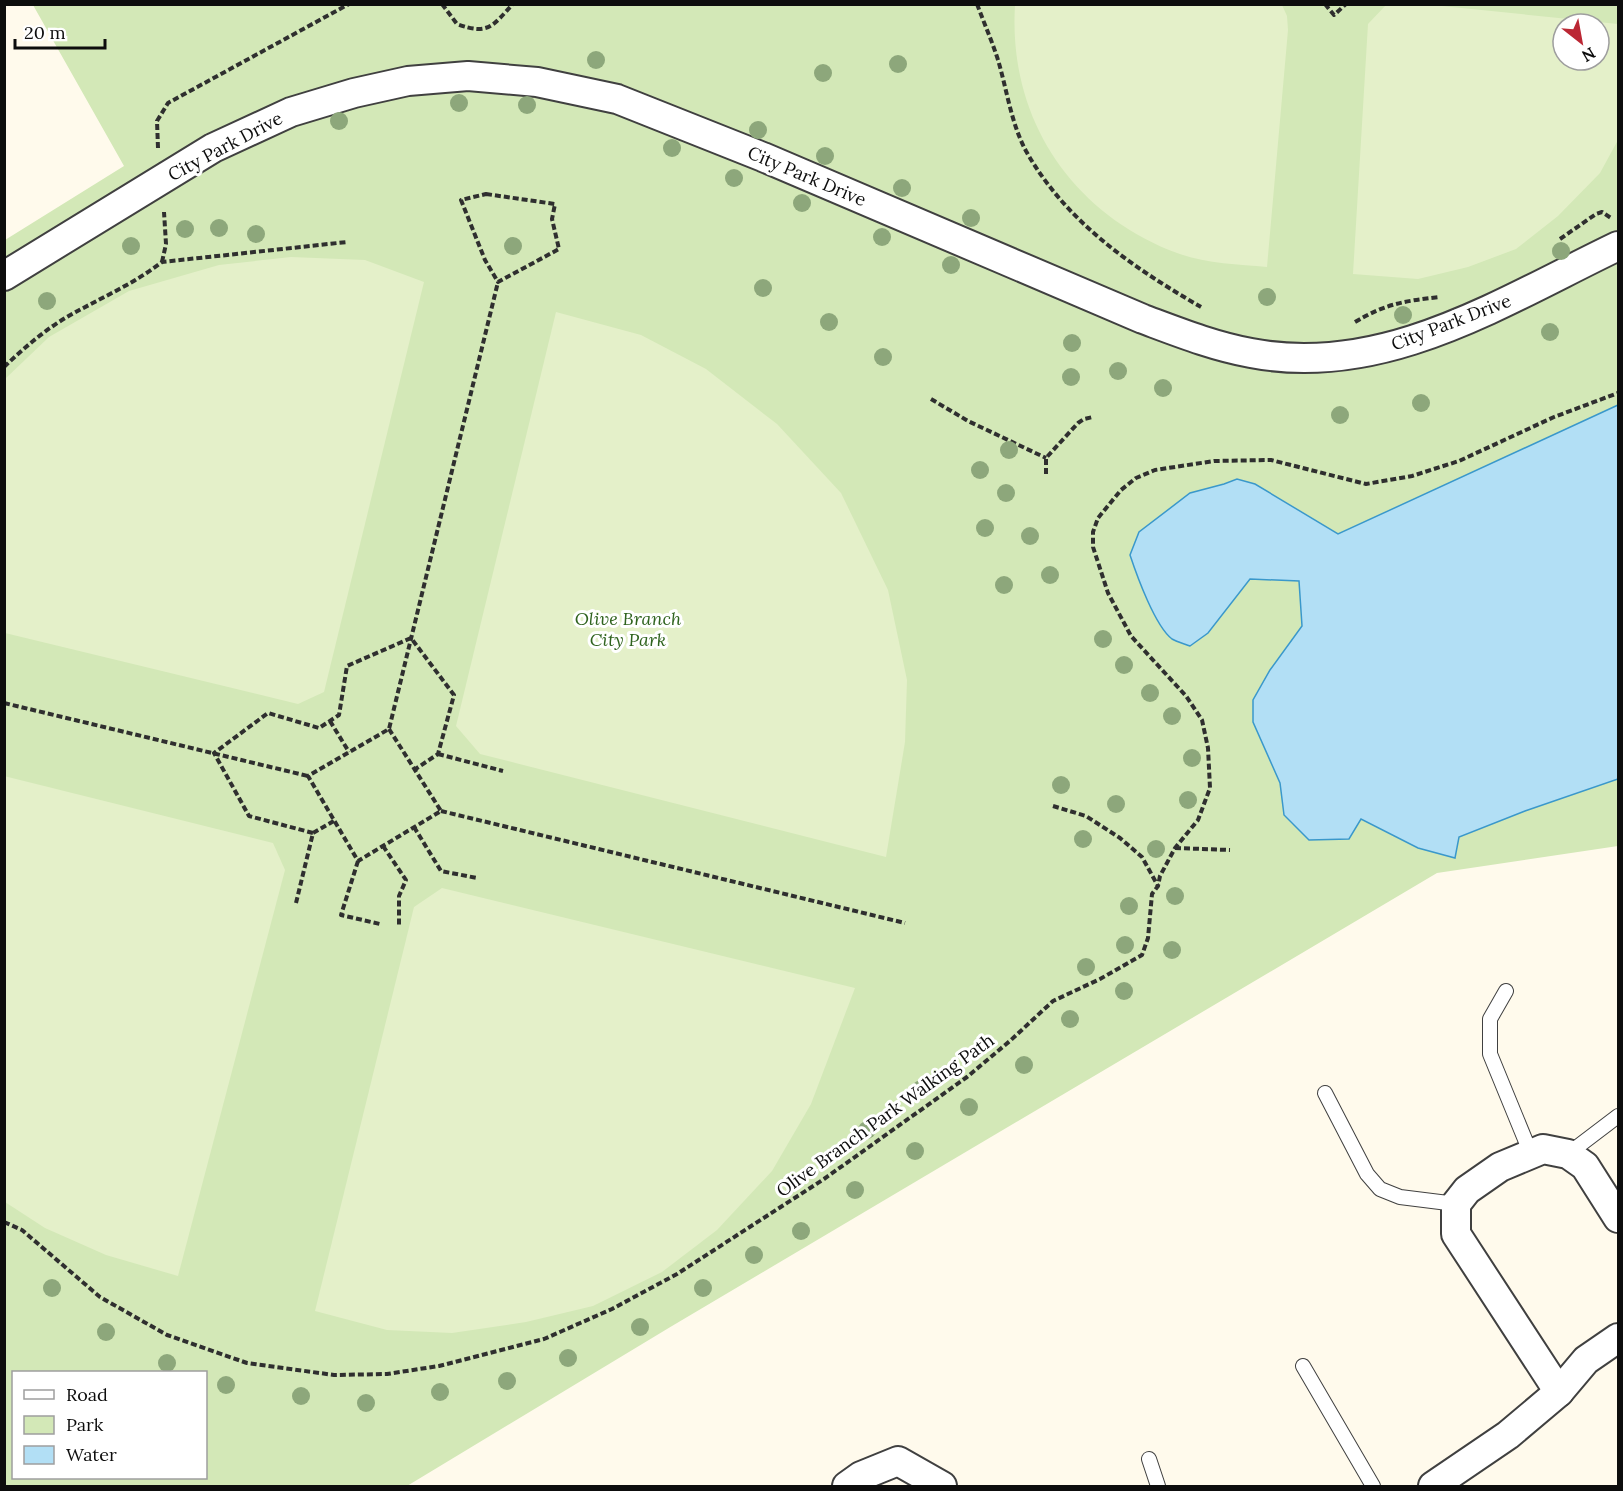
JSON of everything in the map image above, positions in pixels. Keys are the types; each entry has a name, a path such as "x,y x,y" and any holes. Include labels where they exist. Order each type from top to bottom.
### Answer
{"street":[{"name":"City Park Drive","path":"4,276 213,148 252,128 291,112 354,93 408,81 468,76 574,88 627,104 763,157 1143,319 1207,343 1252,354 1281,357 1339,357 1413,341 1539,287 1575,267 1616,233"},
{"path":"1559,1392 1456,1234 1456,1204 1467,1190 1500,1167 1543,1149 1568,1154 1585,1166 1618,1218"},
{"path":"1433,1486 1509,1435 1559,1392 1586,1360 1618,1338"},
{"path":"847,1486 861,1476 898,1461 942,1486"}],"lane":[{"path":"1506,991 1490,1019 1491,1054 1531,1154"},
{"path":"1325,1093 1367,1174 1380,1189 1400,1197 1456,1204"},
{"path":"1568,1154 1618,1116"},
{"path":"1303,1365 1373,1486"},
{"path":"1149,1459 1158,1486"}],"path":[{"path":"162,262 166,244 166,222 157,121 168,103 349,4"},
{"path":"442,4 457,24 486,28 496,23 513,4"},
{"path":"976,4 998,60 1009,107 1026,150 1054,192 1092,234 1130,264 1203,308"},
{"path":"1324,4 1334,15 1346,4"},
{"path":"441,812 389,729 498,282 485,260 461,200 486,194 555,204 552,219 560,249 498,282"},
{"path":"1558,241 1602,212 1608,214 1616,233"},
{"path":"4,367 25,347 63,320 148,273 162,262 347,242"},
{"path":"1345,327 1384,306 1440,297"},
{"name":"Olive Branch Park Walking Path","path":"4,1222 22,1230 100,1297 167,1335 247,1363 334,1375 387,1374 439,1366 544,1339 612,1309 677,1274 824,1179 967,1077 1053,1000 1100,979 1142,955 1148,939 1152,894 1175,848 1198,820 1210,788 1208,748 1202,720 1186,696 1131,636 1108,593 1093,546 1093,532 1098,518 1121,490 1136,478 1155,470 1214,461 1271,460 1365,484 1412,476 1460,461 1554,417 1618,393"},
{"path":"931,399 968,421 1046,458"},
{"path":"1046,474 1046,458 1078,423 1093,417"},
{"path":"214,753 268,713 319,728 339,715 347,666 411,638"},
{"path":"411,638 454,695 438,754 414,770"},
{"path":"4,703 308,776 389,729"},
{"path":"330,721 349,752"},
{"path":"214,753 249,816 313,833"},
{"path":"438,754 503,771"},
{"path":"308,776 358,861"},
{"path":"1053,806 1086,816 1120,838 1142,857 1158,886"},
{"path":"380,924 341,915 358,861 441,812 905,923"},
{"path":"296,903 313,833 334,820"},
{"path":"414,827 441,871 477,878"},
{"path":"383,846 406,880 399,896 399,926"},
{"path":"1175,848 1230,850"}],"green space":[{"name":"Olive Branch City Park","path":"33,5 1618,5 1618,846 1437,873 672,1326 407,1486 5,1486 5,240 124,166"},
{"path":"1015,5 1282,5 1287,16 1288,30 1267,267 1211,261 1177,253 1139,235 1106,213 1077,187 1054,156 1035,123 1022,86 1016,46"},
{"path":"1386,5 1432,5 1551,17 1551,72 1611,72 1611,23 1618,24 1618,140 1600,173 1558,216 1516,249 1468,267 1418,279 1353,274 1368,24"},
{"path":"291,257 365,260 424,282 324,692 298,704 5,633 5,379 49,337 129,291 219,265"},
{"path":"556,312 641,335 706,369 777,424 841,493 888,590 907,680 905,742 886,857 480,754 456,726"},
{"path":"4,776 273,843 285,870 178,1276 106,1255 45,1228 5,1202"},
{"path":"442,888 855,988 811,1104 772,1171 717,1230 662,1272 593,1306 526,1322 452,1333 387,1330 315,1311 414,907"}],"water":[{"path":"1618,405 1618,779 1525,811 1459,837 1455,858 1418,848 1361,819 1349,839 1309,840 1284,815 1280,783 1253,722 1253,700 1270,670 1302,626 1299,581 1250,579 1208,633 1190,646 1172,639 1166,633 1147,600 1130,555 1139,532 1190,493 1237,479 1255,484 1338,534"}]}
